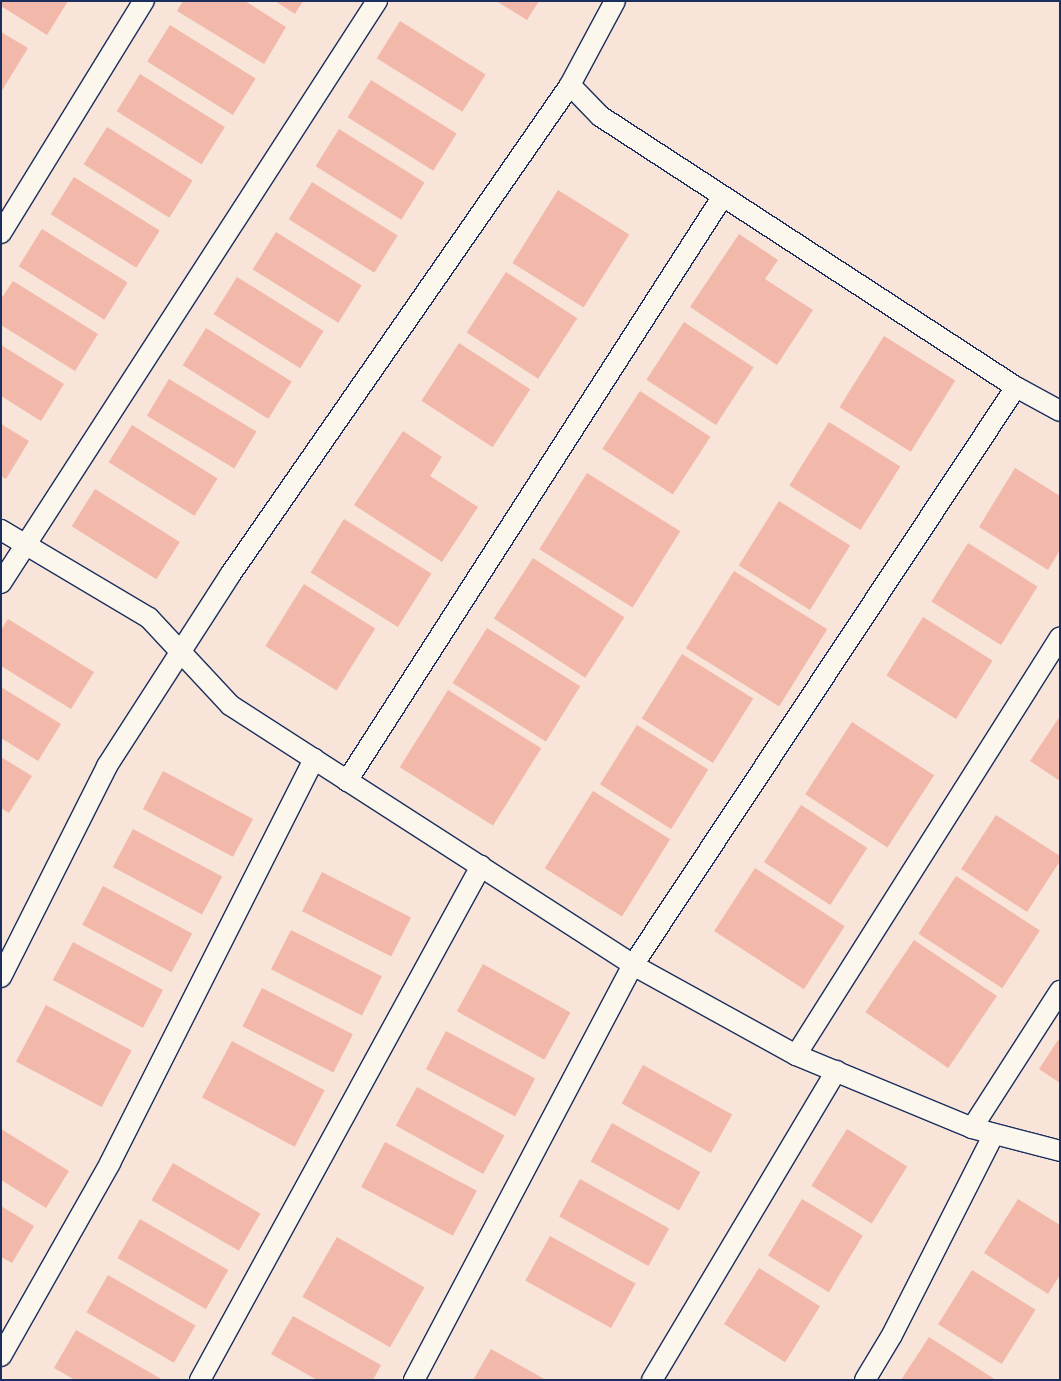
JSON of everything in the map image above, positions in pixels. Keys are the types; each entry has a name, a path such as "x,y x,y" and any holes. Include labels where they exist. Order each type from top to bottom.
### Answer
{"lane":[{"path":"1,233 144,1"},
{"path":"1,583 377,1"},
{"path":"1,977 107,766 179,651 570,85 615,1"},
{"path":"570,85 600,116 1016,387 1060,411"},
{"path":"347,781 723,196"},
{"path":"414,1380 633,965 1016,387"},
{"path":"1,530 149,618 230,705 633,965 796,1055 972,1128 1060,1151"},
{"path":"796,1055 1060,637"},
{"path":"1,1356 110,1164 314,759"},
{"path":"200,1380 481,866"},
{"path":"972,1128 1060,991"},
{"path":"652,1380 836,1071"},
{"path":"865,1380 892,1335 994,1134"}],"building":[{"path":"1,1 68,1 47,35 1,6"},
{"path":"183,1 245,1 286,27 264,64 177,11"},
{"path":"275,1 303,1 295,14"},
{"path":"496,1 539,1 527,20"},
{"path":"400,21 486,75 462,112 377,58"},
{"path":"170,25 256,79 233,115 147,61"},
{"path":"1,32 28,48 1,92"},
{"path":"140,74 225,127 201,164 117,111"},
{"path":"371,80 457,134 433,171 348,117"},
{"path":"107,127 193,181 169,218 84,164"},
{"path":"339,129 425,183 401,220 316,166"},
{"path":"74,177 160,231 136,268 51,214"},
{"path":"312,182 398,236 374,273 289,219"},
{"path":"558,190 629,235 584,307 512,263"},
{"path":"42,229 128,283 104,320 19,266"},
{"path":"276,232 362,286 338,323 253,269"},
{"path":"739,234 778,260 765,279 813,310 777,365 690,307"},
{"path":"506,272 577,318 538,379 467,332"},
{"path":"237,277 324,331 300,368 214,314"},
{"path":"13,281 98,334 75,371 1,325 1,299"},
{"path":"684,322 754,367 716,425 646,380"},
{"path":"206,328 292,382 268,419 183,365"},
{"path":"884,336 955,381 911,452 839,407"},
{"path":"459,343 530,389 493,447 421,401"},
{"path":"1,345 64,384 41,421 1,396"},
{"path":"169,379 256,432 234,468 147,416"},
{"path":"640,391 710,437 673,495 602,449"},
{"path":"829,422 900,467 860,530 789,486"},
{"path":"1,424 29,441 6,479 1,476"},
{"path":"132,425 218,479 194,516 109,462"},
{"path":"403,431 442,457 430,476 478,507 442,562 354,505"},
{"path":"1015,468 1060,496 1060,550 1048,570 979,527"},
{"path":"587,473 680,531 633,608 539,549"},
{"path":"95,489 180,542 156,579 72,526"},
{"path":"779,501 850,546 810,610 739,565"},
{"path":"344,519 431,574 398,627 311,572"},
{"path":"968,543 1038,586 1001,645 931,602"},
{"path":"533,558 624,617 585,678 494,618"},
{"path":"734,571 827,629 779,706 686,648"},
{"path":"304,584 375,629 337,690 265,646"},
{"path":"923,617 993,660 956,719 886,676"},
{"path":"8,619 94,672 71,709 1,666 1,630"},
{"path":"487,628 580,686 546,741 453,683"},
{"path":"682,654 753,699 713,763 642,718"},
{"path":"1,687 61,724 38,761 1,738"},
{"path":"448,690 541,748 493,825 400,767"},
{"path":"1060,716 1060,781 1030,761"},
{"path":"852,722 934,775 887,848 805,794"},
{"path":"637,725 708,770 671,829 600,784"},
{"path":"1,757 32,776 9,813 1,808"},
{"path":"163,771 253,819 233,857 143,809"},
{"path":"593,791 670,839 622,916 545,868"},
{"path":"801,805 867,848 830,905 764,862"},
{"path":"996,815 1060,856 1060,861 1027,912 961,869"},
{"path":"133,829 222,876 202,914 113,867"},
{"path":"755,868 845,926 804,989 714,931"},
{"path":"322,872 411,917 391,957 302,911"},
{"path":"956,876 1040,930 1002,988 918,934"},
{"path":"103,886 192,933 172,972 82,925"},
{"path":"291,930 382,976 362,1016 271,969"},
{"path":"914,940 997,996 948,1068 865,1012"},
{"path":"73,942 163,990 143,1028 53,980"},
{"path":"483,964 570,1012 544,1060 457,1011"},
{"path":"262,988 353,1034 333,1073 242,1026"},
{"path":"46,1005 132,1051 102,1107 16,1062"},
{"path":"446,1031 535,1078 515,1116 426,1069"},
{"path":"1060,1037 1060,1083 1039,1069"},
{"path":"232,1041 325,1090 295,1147 202,1098"},
{"path":"643,1065 732,1114 711,1153 622,1103"},
{"path":"417,1087 504,1135 483,1174 396,1125"},
{"path":"612,1123 700,1172 679,1210 591,1161"},
{"path":"1,1129 69,1171 46,1208 1,1180"},
{"path":"847,1129 907,1167 872,1223 811,1186"},
{"path":"385,1142 477,1191 453,1236 361,1187"},
{"path":"173,1163 260,1214 239,1251 152,1200"},
{"path":"580,1179 669,1228 648,1266 559,1217"},
{"path":"802,1199 863,1236 829,1292 768,1256"},
{"path":"1018,1199 1060,1225 1060,1275 1048,1294 984,1253"},
{"path":"1,1206 34,1226 12,1263 1,1257"},
{"path":"140,1219 228,1270 206,1309 118,1258"},
{"path":"550,1236 636,1284 611,1328 525,1281"},
{"path":"337,1237 424,1288 390,1347 303,1297"},
{"path":"759,1268 820,1306 785,1362 724,1324"},
{"path":"972,1270 1036,1310 1002,1364 938,1324"},
{"path":"108,1275 195,1326 174,1363 86,1312"},
{"path":"293,1316 381,1365 373,1380 317,1380 271,1354"},
{"path":"76,1330 163,1380 75,1380 54,1368"},
{"path":"929,1337 996,1380 901,1380"},
{"path":"491,1349 546,1380 473,1380"}]}
